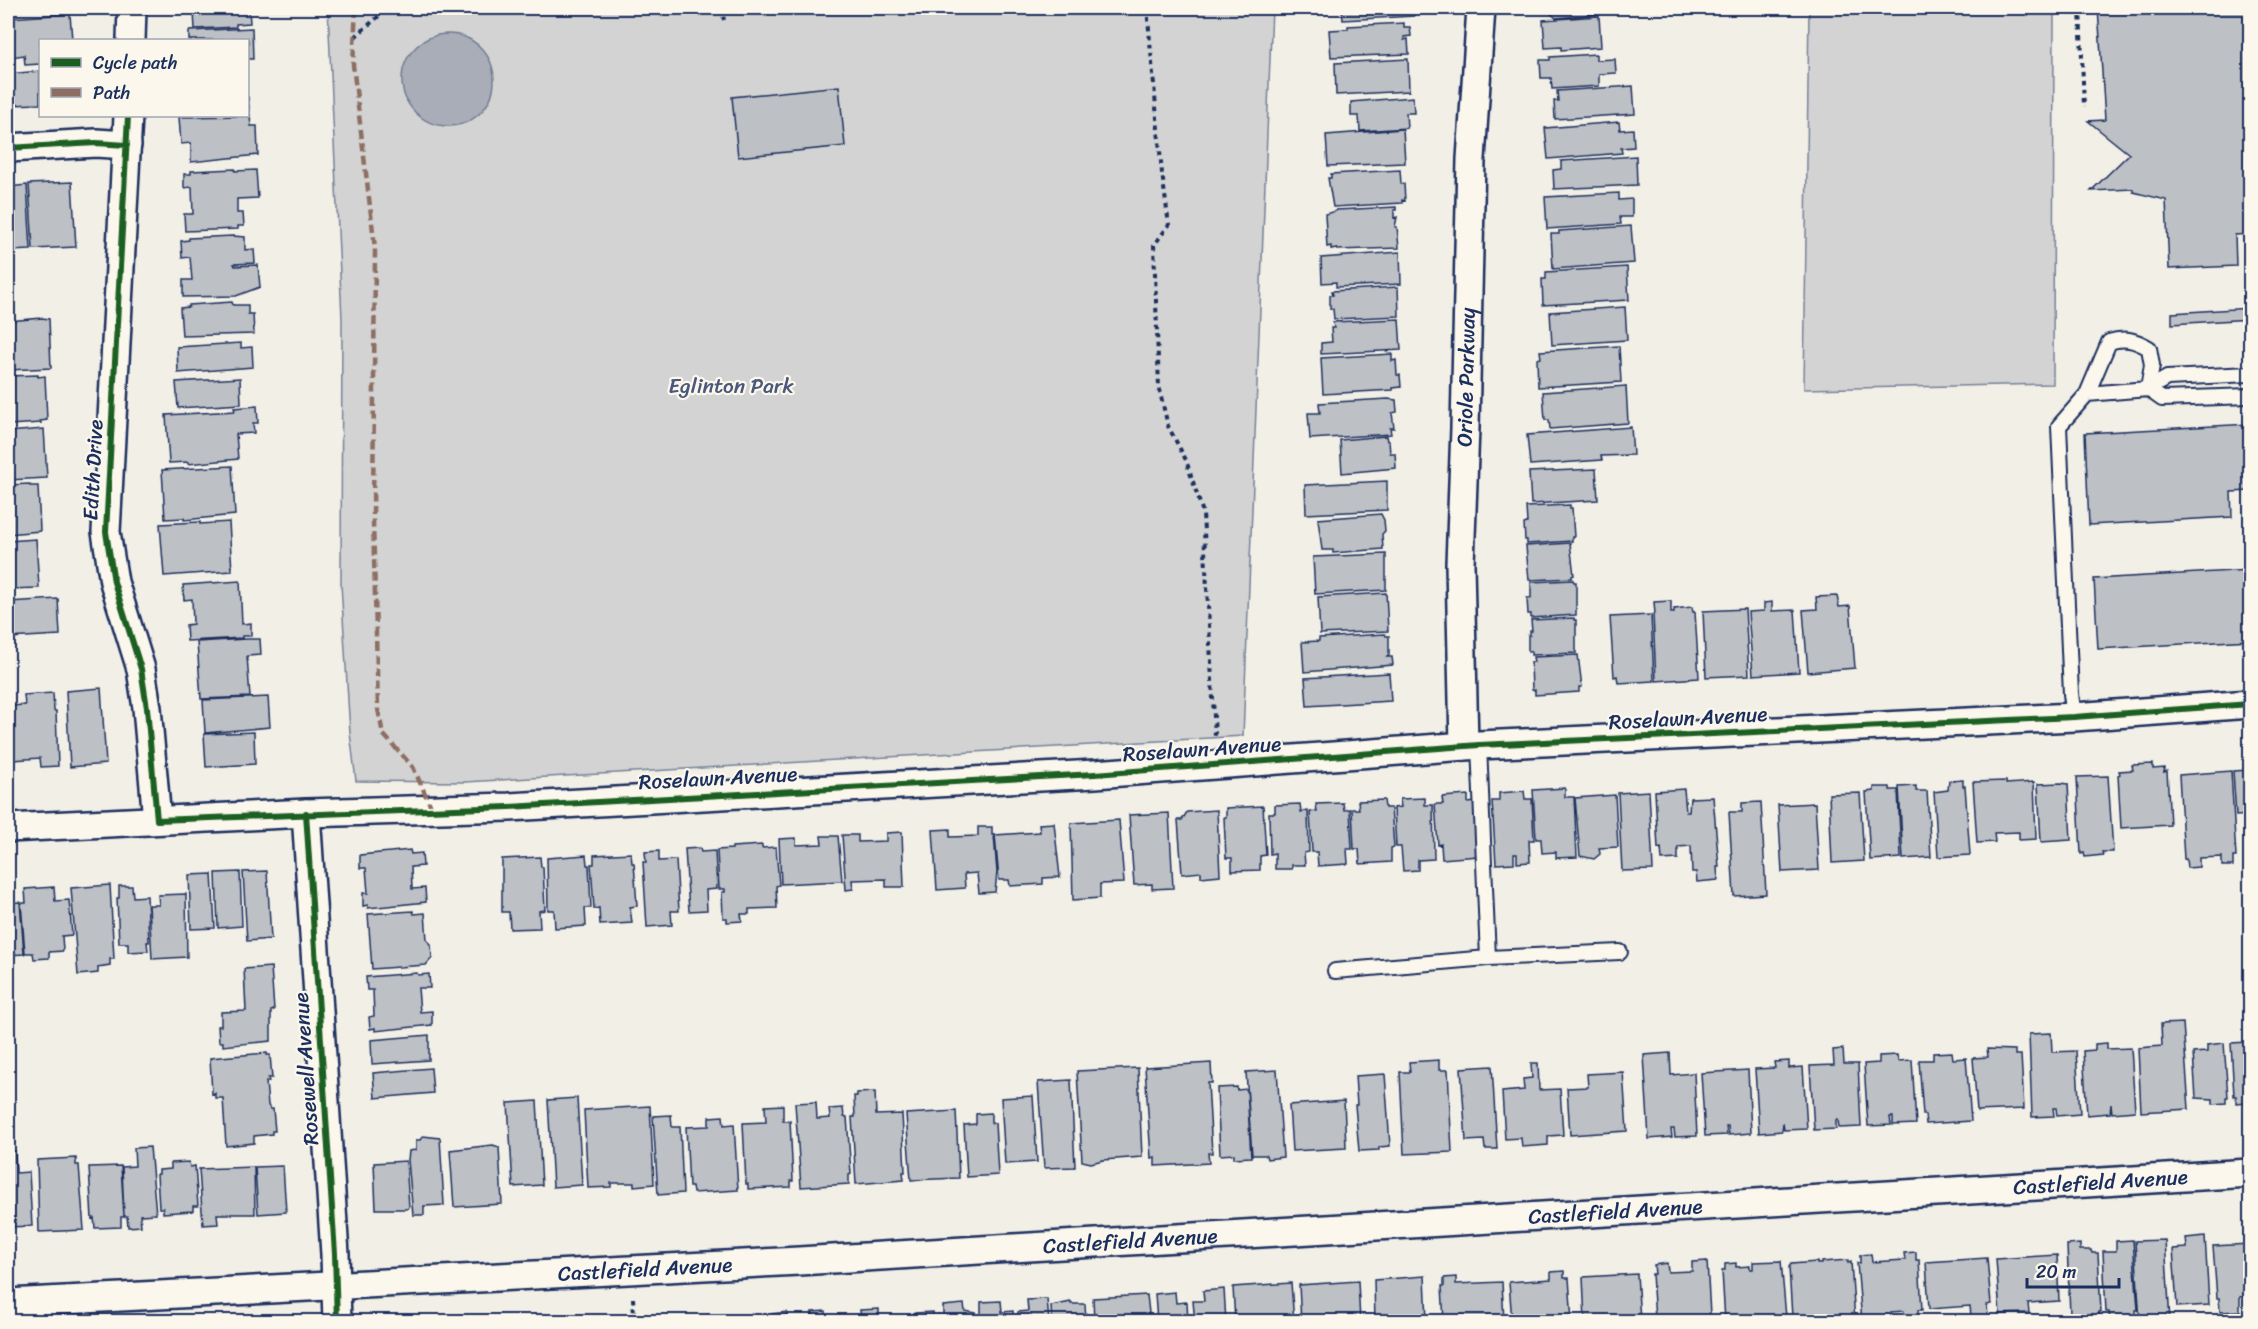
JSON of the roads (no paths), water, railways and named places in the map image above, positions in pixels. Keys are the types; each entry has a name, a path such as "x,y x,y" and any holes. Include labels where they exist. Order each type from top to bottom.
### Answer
{"street":[{"path":"130,39 132,8"},
{"name":"Oriole Parkway","path":"1472,745 1460,564 1466,428 1471,159 1481,8"},
{"name":"Edith Drive","path":"128,117 106,532 114,582 141,669 147,708 157,820"},
{"path":"8,148 96,143 127,144"},
{"name":"Roselawn Avenue","path":"8,828 306,813 509,807 1095,774 1472,745 2074,717 2250,704"},
{"name":"Rosewell Avenue","path":"306,813 337,1322"},
{"name":"Castlefield Avenue","path":"8,1303 811,1260 2250,1173"}],"lane":[{"path":"2074,717 2071,694 2059,426 2087,394 2109,342 2122,338 2139,342 2149,348 2152,365 2148,389"},
{"path":"2087,394 2148,389 2167,378 2250,374"},
{"path":"2148,389 2162,399 2250,396"},
{"path":"1472,745 1488,958"},
{"path":"1335,971 1488,958 1620,952"}],"park label":[{"name":"Eglinton Park","path":"731,386"}]}
